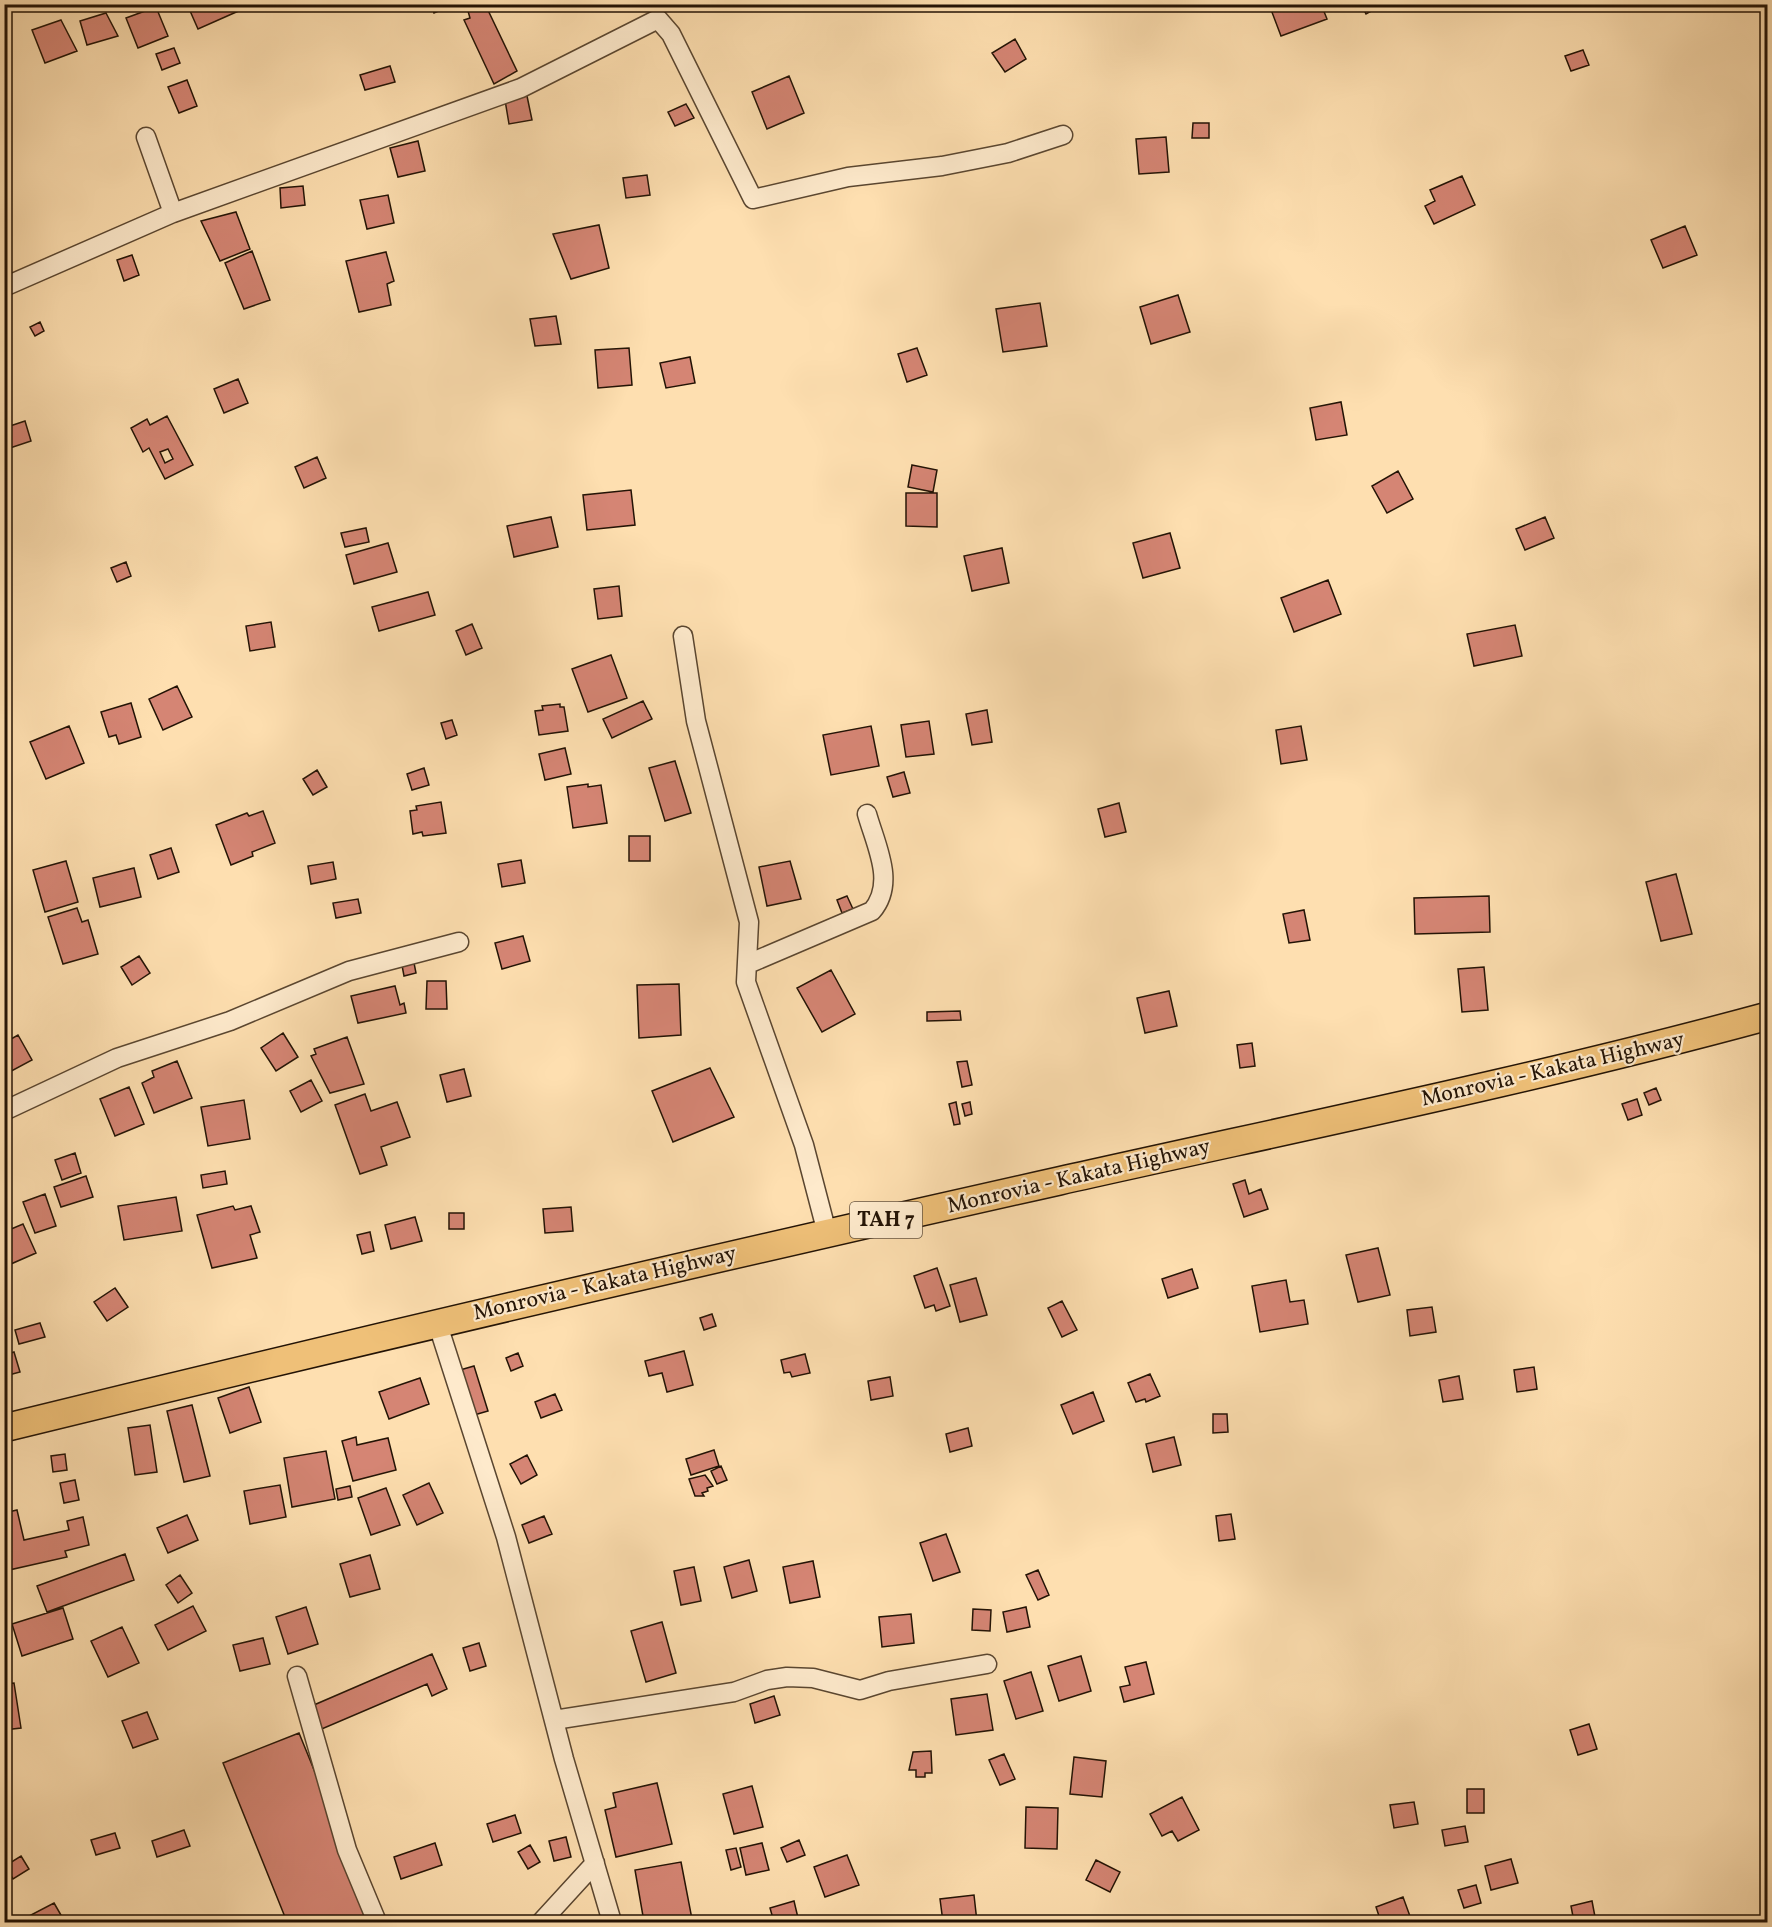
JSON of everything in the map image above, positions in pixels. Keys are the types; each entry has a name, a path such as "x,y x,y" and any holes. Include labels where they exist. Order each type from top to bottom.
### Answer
{"highway":[{"name":"Monrovia - Kakata Highway","path":"4,1428 437,1322 1358,1116 1767,1016"}],"street":[{"path":"4,287 173,213 521,88 658,19 671,34 753,199 848,177 942,166 1008,153 1063,135"},
{"path":"146,136 173,213"},
{"path":"683,636 696,721 749,922 746,982 804,1146 827,1233"},
{"path":"748,964 872,911 881,901 886,881 867,814"},
{"path":"4,1111 117,1058 230,1021 349,971 459,942"},
{"path":"437,1322 506,1537 554,1720 612,1923"},
{"path":"554,1720 734,1692 767,1680 787,1677 813,1678 860,1690 889,1681 987,1665"},
{"path":"297,1676 347,1850 377,1923"},
{"path":"541,1923 595,1863"}],"building":[{"path":"187,4 241,4 243,9 198,29"},
{"path":"431,4 455,4 434,13"},
{"path":"480,4 485,4 517,71 494,84 464,20 470,18 468,11"},
{"path":"1276,4 1321,4 1327,19 1281,36 1270,7"},
{"path":"1361,4 1384,4 1366,14"},
{"path":"156,7 168,36 138,48 126,18"},
{"path":"106,13 118,36 87,45 80,21"},
{"path":"61,20 77,51 45,63 32,30"},
{"path":"1015,39 1026,59 1005,72 992,53"},
{"path":"174,48 180,63 162,70 156,54"},
{"path":"1583,50 1589,65 1571,71 1565,56"},
{"path":"390,66 395,82 365,90 360,75"},
{"path":"789,76 804,113 767,129 752,92"},
{"path":"187,80 197,106 179,113 168,87"},
{"path":"527,96 532,120 509,124 505,100"},
{"path":"686,104 694,118 675,126 668,112"},
{"path":"1193,123 1209,123 1209,138 1192,138"},
{"path":"1166,137 1169,172 1139,174 1136,139"},
{"path":"418,141 425,171 398,177 390,148"},
{"path":"647,175 650,195 626,198 623,178"},
{"path":"1462,176 1475,205 1434,224 1425,206 1435,201 1430,190"},
{"path":"303,186 305,205 281,208 280,188"},
{"path":"388,195 394,223 367,229 360,200"},
{"path":"236,212 250,249 220,261 201,221"},
{"path":"599,225 609,268 571,279 553,234"},
{"path":"1685,226 1697,255 1663,268 1651,240"},
{"path":"252,251 270,300 244,309 225,263"},
{"path":"386,252 394,281 387,284 391,305 359,312 346,261"},
{"path":"132,255 139,275 124,281 117,260"},
{"path":"1178,295 1190,332 1151,344 1140,307"},
{"path":"1040,303 1047,346 1003,352 996,309"},
{"path":"556,316 561,344 535,346 530,319"},
{"path":"40,322 44,331 35,336 30,327"},
{"path":"629,348 632,385 598,388 595,350"},
{"path":"917,348 927,375 907,382 898,354"},
{"path":"690,357 695,383 666,388 660,363"},
{"path":"238,379 248,403 224,413 214,389"},
{"path":"1341,402 1347,435 1316,440 1310,408"},
{"path":"167,416 193,465 165,479 149,448 143,452 131,428 147,419 150,425","holes":["168,449 173,459 165,463 160,452"]},
{"path":"25,421 31,441 7,449 4,428"},
{"path":"317,457 326,478 304,488 295,467"},
{"path":"912,465 937,470 933,492 908,487"},
{"path":"1398,471 1413,499 1387,513 1372,486"},
{"path":"631,490 635,525 587,530 583,495"},
{"path":"906,493 937,493 937,527 906,526"},
{"path":"551,517 558,547 514,557 507,526"},
{"path":"1545,517 1554,538 1525,550 1516,529"},
{"path":"366,528 369,542 345,547 341,533"},
{"path":"1170,533 1180,568 1143,578 1133,543"},
{"path":"388,543 397,572 354,584 346,555"},
{"path":"1002,548 1009,583 972,591 964,556"},
{"path":"126,562 131,576 117,582 111,568"},
{"path":"1328,580 1341,614 1294,632 1281,598"},
{"path":"619,586 622,616 598,619 594,589"},
{"path":"428,592 435,615 379,631 372,607"},
{"path":"271,622 275,647 250,651 246,626"},
{"path":"472,624 482,648 466,655 456,631"},
{"path":"1515,625 1522,656 1474,666 1467,634"},
{"path":"611,655 627,698 588,712 572,669"},
{"path":"177,686 192,717 163,730 149,699"},
{"path":"643,701 652,719 612,738 603,719"},
{"path":"131,703 141,737 119,744 116,735 109,737 101,712"},
{"path":"560,704 560,707 564,707 568,731 539,735 535,711 543,710 542,706"},
{"path":"987,710 992,742 972,745 966,714"},
{"path":"452,720 457,735 446,739 441,723"},
{"path":"929,721 934,754 906,757 901,725"},
{"path":"69,726 84,763 46,779 30,742"},
{"path":"871,726 879,766 831,775 823,735"},
{"path":"1301,726 1307,760 1281,764 1276,730"},
{"path":"565,748 571,774 545,780 539,754"},
{"path":"675,761 691,813 665,821 649,768"},
{"path":"424,768 429,785 412,790 407,774"},
{"path":"317,770 327,787 313,795 303,779"},
{"path":"904,772 910,793 893,797 887,777"},
{"path":"588,784 588,787 601,785 607,823 573,828 567,787"},
{"path":"441,802 446,833 423,836 422,832 413,834 410,811 417,810 416,806"},
{"path":"1119,803 1126,832 1105,837 1098,809"},
{"path":"263,811 275,843 252,852 253,856 231,865 216,825 247,813 249,816"},
{"path":"629,836 650,836 650,861 629,861"},
{"path":"171,848 179,872 158,879 150,855"},
{"path":"521,860 525,883 502,887 498,864"},
{"path":"66,861 78,902 45,912 33,870"},
{"path":"790,861 801,899 767,906 759,867"},
{"path":"333,862 336,879 311,884 308,866"},
{"path":"134,868 141,897 100,907 93,878"},
{"path":"1676,874 1692,934 1661,941 1646,882"},
{"path":"847,896 853,909 842,913 837,900"},
{"path":"1489,896 1490,932 1415,934 1414,898"},
{"path":"358,899 361,913 336,918 333,903"},
{"path":"77,908 82,922 88,920 98,954 63,964 48,917"},
{"path":"1304,910 1310,940 1289,943 1283,914"},
{"path":"523,936 530,961 502,969 495,943"},
{"path":"139,956 150,973 132,985 121,967"},
{"path":"413,958 416,973 404,976 401,960"},
{"path":"1484,967 1488,1010 1462,1012 1458,969"},
{"path":"831,970 855,1014 822,1032 797,988"},
{"path":"427,981 446,981 447,1009 426,1009"},
{"path":"679,984 681,1035 639,1038 637,985"},
{"path":"395,986 400,1005 404,1003 406,1013 358,1023 351,996"},
{"path":"1169,991 1177,1026 1145,1033 1137,998"},
{"path":"960,1011 961,1020 927,1021 927,1012"},
{"path":"283,1033 298,1057 276,1071 261,1048"},
{"path":"18,1035 32,1060 4,1075 4,1043"},
{"path":"347,1037 364,1084 330,1093 311,1056 316,1054 314,1049"},
{"path":"1252,1043 1255,1066 1240,1068 1237,1045"},
{"path":"177,1061 192,1098 154,1113 142,1083 154,1077 152,1071"},
{"path":"967,1061 972,1085 962,1087 957,1062"},
{"path":"710,1068 734,1117 673,1142 652,1091"},
{"path":"464,1069 471,1096 447,1102 440,1075"},
{"path":"311,1080 322,1101 301,1112 290,1091"},
{"path":"129,1087 144,1124 115,1136 100,1099"},
{"path":"1656,1088 1661,1100 1649,1105 1644,1093"},
{"path":"365,1094 371,1111 397,1102 410,1137 381,1147 387,1165 360,1174 335,1105"},
{"path":"1637,1099 1642,1115 1628,1120 1622,1104"},
{"path":"244,1100 250,1139 208,1146 201,1107"},
{"path":"956,1102 960,1124 954,1125 949,1104"},
{"path":"970,1102 972,1114 965,1116 962,1104"},
{"path":"75,1153 81,1173 62,1180 55,1160"},
{"path":"225,1171 227,1184 203,1188 201,1175"},
{"path":"86,1176 93,1197 61,1207 54,1187"},
{"path":"1245,1180 1249,1194 1261,1189 1268,1209 1244,1217 1233,1184"},
{"path":"45,1194 56,1226 35,1233 23,1202"},
{"path":"176,1197 182,1231 124,1240 118,1206"},
{"path":"233,1206 235,1210 251,1206 260,1232 250,1235 257,1258 212,1268 197,1215"},
{"path":"571,1207 573,1231 545,1233 543,1209"},
{"path":"449,1213 464,1213 464,1229 449,1229"},
{"path":"415,1217 422,1241 391,1249 385,1225"},
{"path":"23,1224 36,1253 4,1267 4,1232"},
{"path":"370,1232 374,1251 362,1254 357,1235"},
{"path":"1378,1248 1390,1295 1358,1302 1346,1255"},
{"path":"937,1268 950,1306 936,1311 934,1305 925,1308 914,1276"},
{"path":"1192,1269 1198,1288 1168,1298 1162,1279"},
{"path":"976,1278 987,1315 960,1322 950,1285"},
{"path":"1286,1280 1290,1302 1304,1300 1308,1324 1260,1332 1252,1286"},
{"path":"115,1288 128,1307 107,1321 94,1302"},
{"path":"1062,1301 1077,1330 1062,1337 1048,1308"},
{"path":"1432,1307 1436,1332 1410,1336 1407,1310"},
{"path":"712,1314 716,1326 704,1330 700,1318"},
{"path":"40,1323 45,1337 19,1344 15,1330"},
{"path":"684,1351 693,1385 667,1392 662,1373 649,1376 645,1361"},
{"path":"14,1352 20,1372 5,1376 4,1355"},
{"path":"518,1353 523,1366 511,1371 506,1358"},
{"path":"805,1354 810,1373 792,1377 790,1372 784,1373 781,1360"},
{"path":"474,1366 488,1411 474,1415 460,1370"},
{"path":"1534,1367 1537,1389 1517,1392 1514,1370"},
{"path":"1150,1374 1160,1396 1146,1402 1145,1399 1136,1402 1128,1383"},
{"path":"1459,1376 1463,1399 1443,1402 1439,1380"},
{"path":"890,1377 893,1396 871,1400 868,1381"},
{"path":"420,1378 429,1404 389,1419 379,1392"},
{"path":"249,1387 261,1422 230,1433 218,1398"},
{"path":"1093,1392 1104,1421 1073,1434 1061,1405"},
{"path":"555,1394 562,1410 541,1418 535,1402"},
{"path":"192,1405 210,1476 184,1482 167,1411"},
{"path":"1213,1414 1227,1414 1228,1432 1213,1433"},
{"path":"150,1425 157,1472 135,1475 128,1428"},
{"path":"968,1428 972,1446 950,1452 946,1434"},
{"path":"356,1437 357,1445 388,1438 396,1470 353,1481 342,1441"},
{"path":"1174,1437 1181,1465 1153,1472 1146,1444"},
{"path":"714,1450 719,1466 691,1475 686,1459"},
{"path":"326,1451 335,1499 292,1507 284,1458"},
{"path":"65,1454 67,1470 53,1472 51,1456"},
{"path":"527,1455 537,1475 521,1484 510,1464"},
{"path":"721,1466 727,1480 717,1484 711,1471"},
{"path":"705,1475 713,1486 702,1493 704,1496 695,1496 689,1479"},
{"path":"75,1480 79,1500 64,1503 60,1483"},
{"path":"429,1483 443,1513 417,1525 403,1495"},
{"path":"280,1485 286,1517 250,1524 244,1491"},
{"path":"350,1486 352,1497 338,1500 336,1489"},
{"path":"386,1488 400,1525 371,1535 358,1498"},
{"path":"17,1510 24,1540 69,1530 67,1521 83,1517 89,1545 65,1551 67,1557 9,1570 4,1551 4,1513"},
{"path":"1231,1514 1235,1539 1219,1541 1216,1516"},
{"path":"187,1515 198,1540 168,1553 157,1528"},
{"path":"544,1516 552,1534 529,1543 522,1525"},
{"path":"946,1534 960,1572 933,1581 920,1543"},
{"path":"125,1554 134,1580 47,1612 37,1586"},
{"path":"370,1555 380,1589 350,1597 340,1564"},
{"path":"749,1560 757,1591 732,1598 724,1567"},
{"path":"813,1561 820,1597 790,1603 783,1567"},
{"path":"694,1567 701,1601 681,1605 674,1571"},
{"path":"1038,1570 1049,1595 1038,1600 1026,1575"},
{"path":"180,1575 192,1593 178,1603 166,1585"},
{"path":"193,1606 206,1631 168,1650 155,1625"},
{"path":"306,1607 318,1644 288,1654 276,1617"},
{"path":"1026,1607 1030,1627 1007,1632 1003,1612"},
{"path":"63,1608 73,1639 22,1656 12,1624"},
{"path":"973,1609 991,1610 990,1631 972,1630"},
{"path":"911,1614 914,1643 882,1647 879,1617"},
{"path":"662,1622 676,1673 646,1682 631,1631"},
{"path":"122,1627 139,1663 108,1677 91,1641"},
{"path":"263,1638 270,1664 240,1671 233,1645"},
{"path":"479,1643 486,1666 470,1671 463,1648"},
{"path":"432,1654 447,1689 432,1696 427,1684 317,1731 307,1708"},
{"path":"1081,1656 1091,1691 1059,1701 1048,1666"},
{"path":"1146,1662 1154,1694 1124,1702 1120,1687 1130,1685 1125,1667"},
{"path":"1031,1672 1043,1711 1016,1719 1004,1681"},
{"path":"14,1683 21,1728 4,1730 4,1684"},
{"path":"987,1694 993,1730 956,1735 951,1699"},
{"path":"774,1696 780,1715 755,1723 750,1704"},
{"path":"147,1712 158,1739 133,1748 122,1721"},
{"path":"1589,1724 1597,1749 1578,1755 1570,1730"},
{"path":"299,1733 376,1922 287,1922 223,1763"},
{"path":"931,1751 932,1773 925,1773 925,1777 916,1777 916,1770 909,1770 913,1752"},
{"path":"1004,1754 1015,1779 1000,1785 989,1760"},
{"path":"1074,1757 1106,1761 1102,1797 1070,1794"},
{"path":"657,1783 672,1844 616,1857 605,1810 616,1807 613,1793"},
{"path":"752,1786 763,1827 734,1834 723,1794"},
{"path":"1467,1789 1484,1789 1484,1813 1467,1813"},
{"path":"1182,1797 1199,1830 1178,1841 1172,1831 1162,1836 1150,1814"},
{"path":"1414,1802 1418,1824 1394,1828 1390,1805"},
{"path":"1026,1807 1058,1808 1057,1849 1025,1848"},
{"path":"515,1815 521,1833 493,1842 487,1824"},
{"path":"1465,1826 1468,1842 1445,1846 1442,1830"},
{"path":"184,1830 190,1846 157,1857 152,1841"},
{"path":"115,1833 120,1848 96,1855 91,1840"},
{"path":"566,1837 571,1857 554,1861 549,1841"},
{"path":"799,1840 805,1855 787,1862 781,1848"},
{"path":"435,1843 442,1865 401,1879 394,1857"},
{"path":"762,1843 769,1870 746,1875 740,1848"},
{"path":"530,1845 540,1862 528,1869 518,1852"},
{"path":"736,1848 741,1867 731,1870 726,1850"},
{"path":"847,1855 859,1885 825,1897 814,1867"},
{"path":"21,1856 29,1869 13,1879 5,1866"},
{"path":"1511,1859 1518,1883 1491,1890 1485,1866"},
{"path":"1096,1860 1120,1872 1110,1892 1086,1880"},
{"path":"681,1862 692,1919 644,1922 635,1870"},
{"path":"1476,1885 1481,1903 1464,1908 1458,1890"},
{"path":"974,1895 977,1922 943,1922 940,1899"},
{"path":"1403,1897 1411,1919 1401,1922 1381,1922 1376,1907"},
{"path":"794,1901 799,1922 774,1922 770,1908"},
{"path":"1592,1901 1596,1922 1574,1922 1571,1906"},
{"path":"54,1903 65,1922 33,1922 29,1916"}]}
